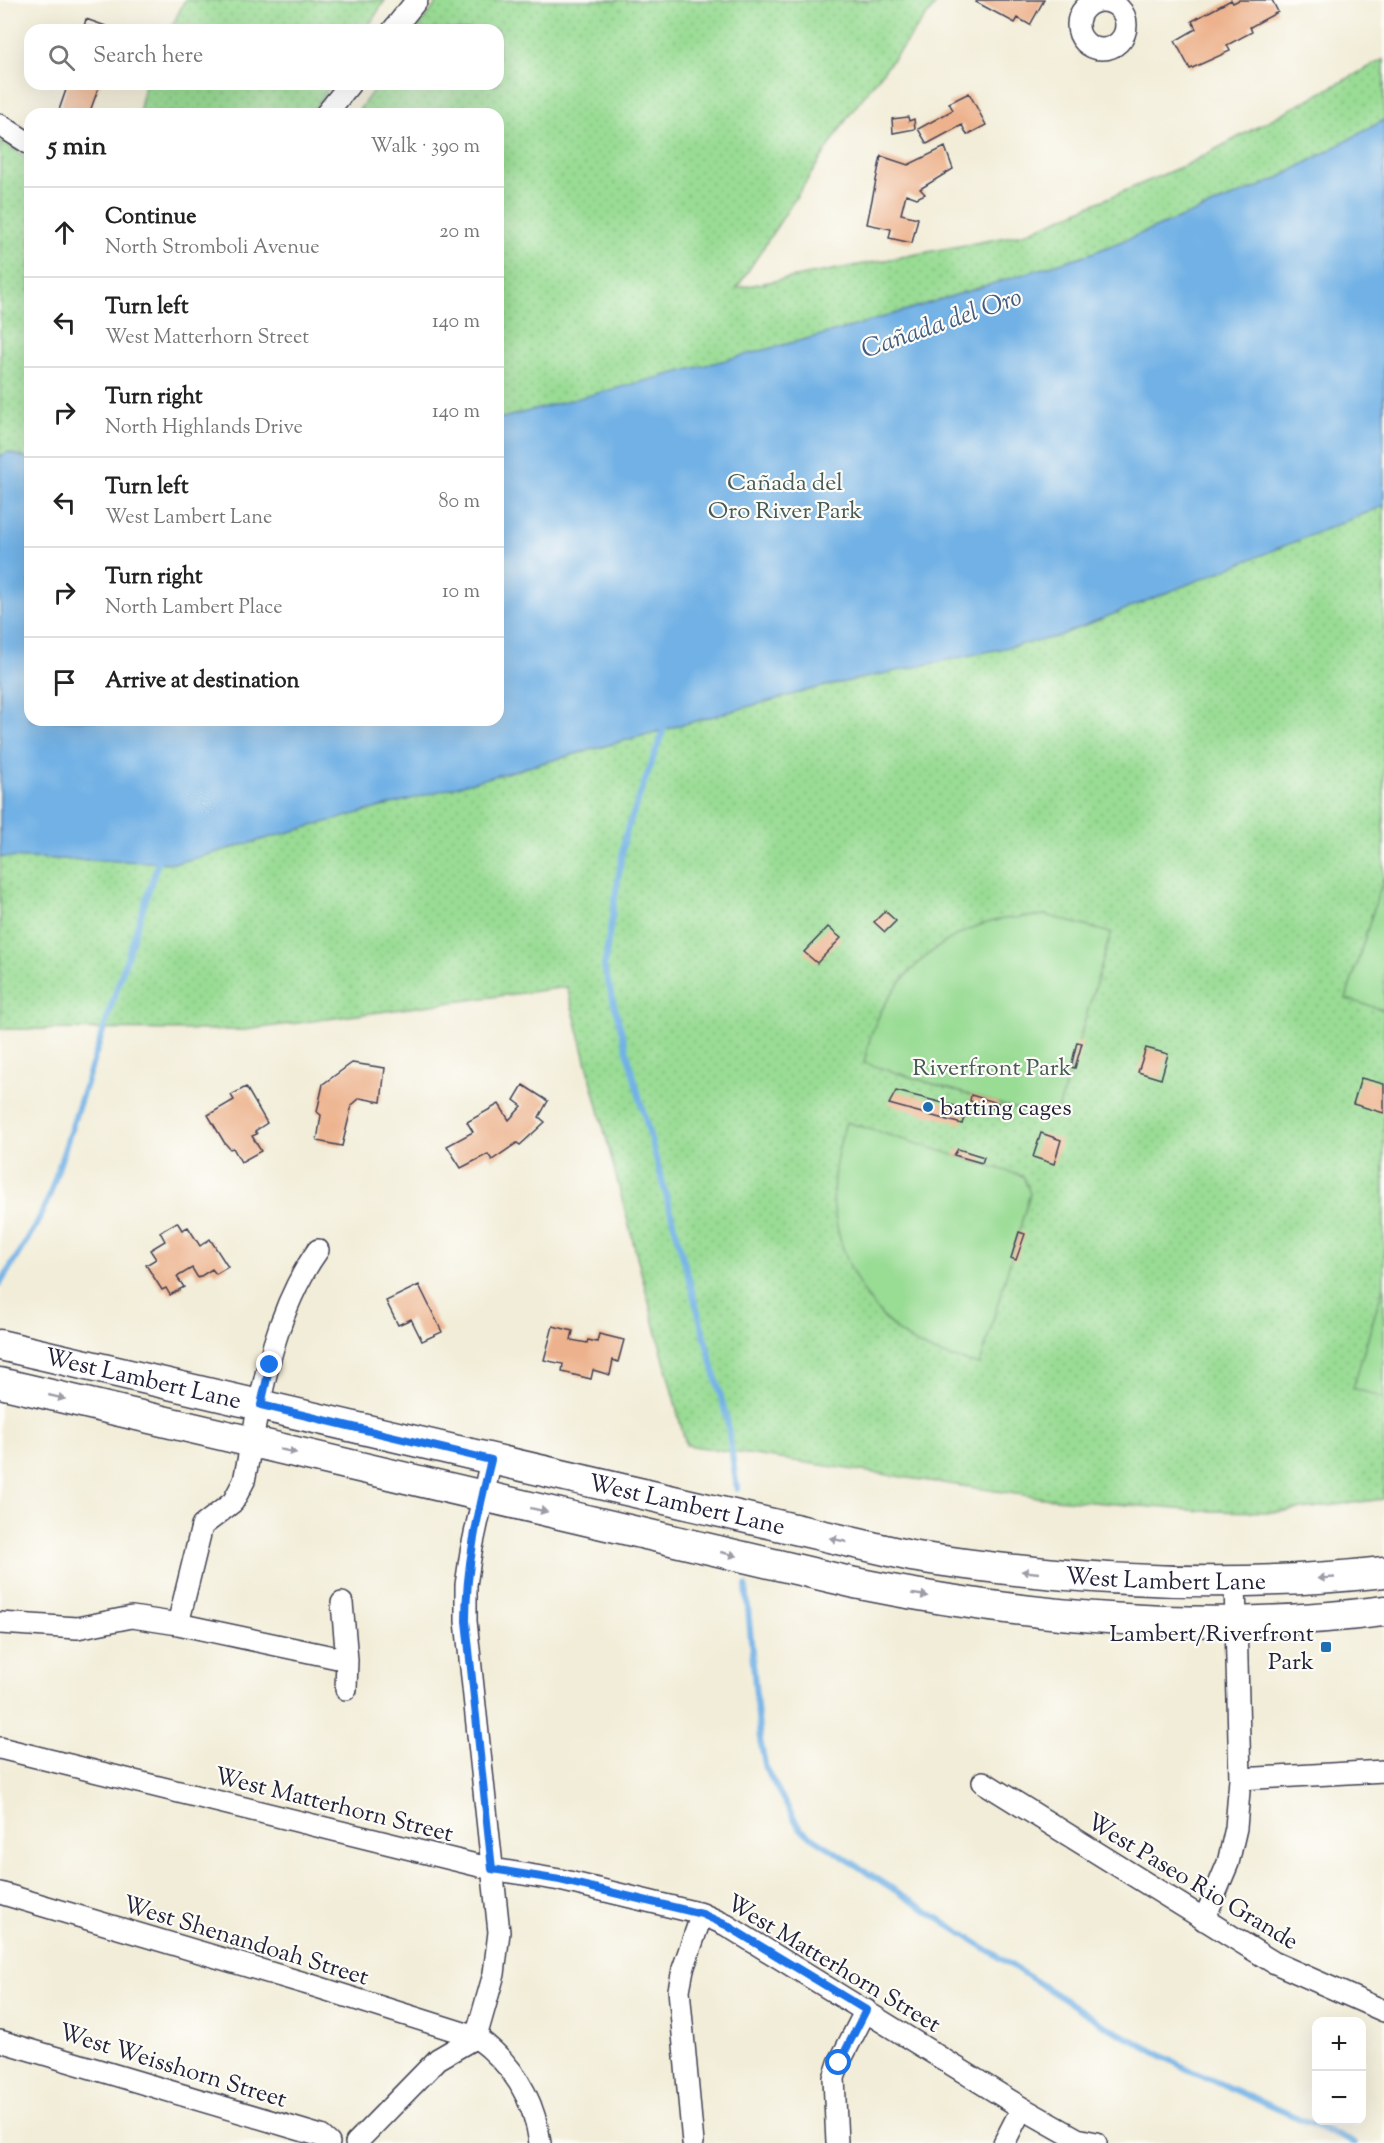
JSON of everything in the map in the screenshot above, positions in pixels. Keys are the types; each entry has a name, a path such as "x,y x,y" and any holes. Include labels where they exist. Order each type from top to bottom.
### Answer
{"main road":[{"name":"West Lambert Lane","path":"0,1345 911,1556 1083,1577 1235,1582 1384,1572"},
{"name":"West Lambert Lane","path":"0,1383 855,1583 949,1600 1132,1619 1235,1620 1384,1611"}],"street":[{"path":"398,24 417,0"},
{"path":"331,108 345,90"},
{"path":"0,125 24,140"},
{"path":"178,1624 198,1537 209,1518 233,1502 239,1493 286,1304 318,1250"},
{"path":"356,2143 438,2060 476,2037 494,1974 499,1932 466,1621 466,1586 491,1460"},
{"path":"1204,1920 1233,1846 1240,1779 1235,1582"},
{"path":"342,1603 347,1660 346,1689"},
{"path":"0,1623 77,1628 132,1617 178,1624 347,1660"},
{"name":"West Matterhorn Street","path":"0,1748 492,1869 560,1880 702,1914 726,1925 1022,2108 1077,2139 1096,2143"},
{"path":"1240,1779 1384,1771"},
{"name":"West Paseo Rio Grande","path":"983,1782 1273,1962 1384,2011"},
{"name":"West Shenandoah Street","path":"0,1893 311,1985 476,2037"},
{"path":"693,2143 679,1990 683,1969 702,1914"},
{"path":"837,2143 834,2078 839,2063 866,2010"},
{"path":"476,2037 496,2052 522,2084 531,2102 540,2143"},
{"name":"West Weisshorn Street","path":"0,2041 321,2136 329,2143"},
{"path":"1004,2143 1022,2108"}],"green space":[{"path":"185,0 385,0 370,24 173,24"},
{"name":"Riverfront Park","path":"439,0 939,0 850,114 737,288 1023,234 1188,164 1384,59 1384,1499 1278,1512 1202,1511 1043,1498 686,1445 567,987 245,1030 0,1029 0,141 24,155 24,726 504,726 504,108 360,108 374,90 504,90 504,24 421,24"},
{"path":"144,90 328,90 314,108 140,108"},
{"path":"1384,876 1384,1010 1346,999"},
{"name":"Riverfront Park","path":"1045,915 1111,933 1059,1107 1043,1117 864,1063 874,1027 883,1008 909,972 925,957 963,932 983,924 1004,919"},
{"path":"846,1122 1023,1176 1030,1193 980,1365 933,1352 908,1338 891,1325 863,1291 844,1251 834,1209 833,1187 836,1165"},
{"path":"1384,1287 1384,1398 1353,1388"}],"water":[{"name":"Cañada del Oro River Park","path":"1384,120 1384,506 1056,637 817,688 177,863 0,857 0,456 8,452 24,457 24,726 504,726 504,417 848,328 1092,253 1273,181"}],"building":[{"path":"978,0 1044,0 1030,25 1018,18 1015,23 976,2"},
{"path":"1231,0 1233,3 1239,0 1272,0 1278,12 1250,27 1252,32 1227,45 1230,51 1190,69 1175,41 1196,29 1192,21"},
{"path":"86,19 100,24 85,24"},
{"path":"66,90 98,90 91,108 60,108"},
{"path":"969,93 986,125 967,135 962,125 927,144 918,129 953,110 949,103"},
{"path":"908,117 909,121 914,119 915,129 893,133 892,119"},
{"path":"945,147 953,169 920,189 925,194 917,198 906,194 901,214 918,218 912,243 889,238 891,229 867,224 881,156 908,165"},
{"path":"885,911 896,921 885,932 874,922"},
{"path":"828,927 841,938 817,963 804,952"},
{"path":"1077,1042 1082,1043 1075,1068 1071,1067"},
{"path":"1146,1048 1168,1054 1161,1079 1138,1072"},
{"path":"352,1063 385,1068 381,1102 360,1098 352,1105 342,1146 317,1141 321,1115 317,1112 323,1084"},
{"path":"1361,1078 1384,1084 1384,1113 1353,1104"},
{"path":"523,1085 548,1101 539,1117 545,1122 520,1145 517,1143 492,1160 488,1154 461,1168 447,1146 473,1132 467,1122 499,1104 509,1120 522,1106 514,1100"},
{"path":"246,1087 267,1123 255,1131 257,1134 252,1136 261,1151 241,1162 233,1148 230,1149 224,1142 208,1115 234,1100 231,1095"},
{"name":"batting cages","path":"896,1091 967,1109 962,1124 889,1104"},
{"path":"971,1095 998,1103 997,1109 970,1101"},
{"path":"1041,1133 1061,1140 1054,1164 1033,1157"},
{"path":"958,1149 984,1157 982,1163 954,1155"},
{"path":"177,1222 182,1230 188,1227 200,1246 210,1239 228,1267 216,1274 212,1269 198,1278 192,1268 177,1277 184,1287 170,1295 166,1288 162,1290 146,1265 156,1259 150,1250 165,1241 160,1232"},
{"path":"1019,1232 1025,1234 1016,1260 1011,1258"},
{"path":"419,1285 442,1332 422,1341 411,1319 398,1325 386,1301"},
{"path":"553,1326 573,1331 571,1340 597,1342 599,1334 624,1340 618,1362 613,1360 610,1375 593,1370 591,1379 562,1372 563,1364 544,1360"}],"waterway":[{"path":"666,723 625,836 604,967 727,1419 737,1489"},
{"path":"0,1284 35,1227 49,1197 160,856"},
{"path":"746,1586 760,1739 766,1769 800,1829 1104,2025 1189,2070 1355,2143"}],"place":[{"name":"batting cages","path":"928,1107"},
{"name":"Lambert/Riverfront Park","path":"1326,1647"}],"route":[{"path":"270,1365 261,1405 491,1460 471,1552 466,1586 466,1621 492,1869 523,1876 560,1880 702,1914 726,1925 866,2010 839,2063"}],"water label":[{"name":"Cañada del Oro","path":"941,322"}]}
